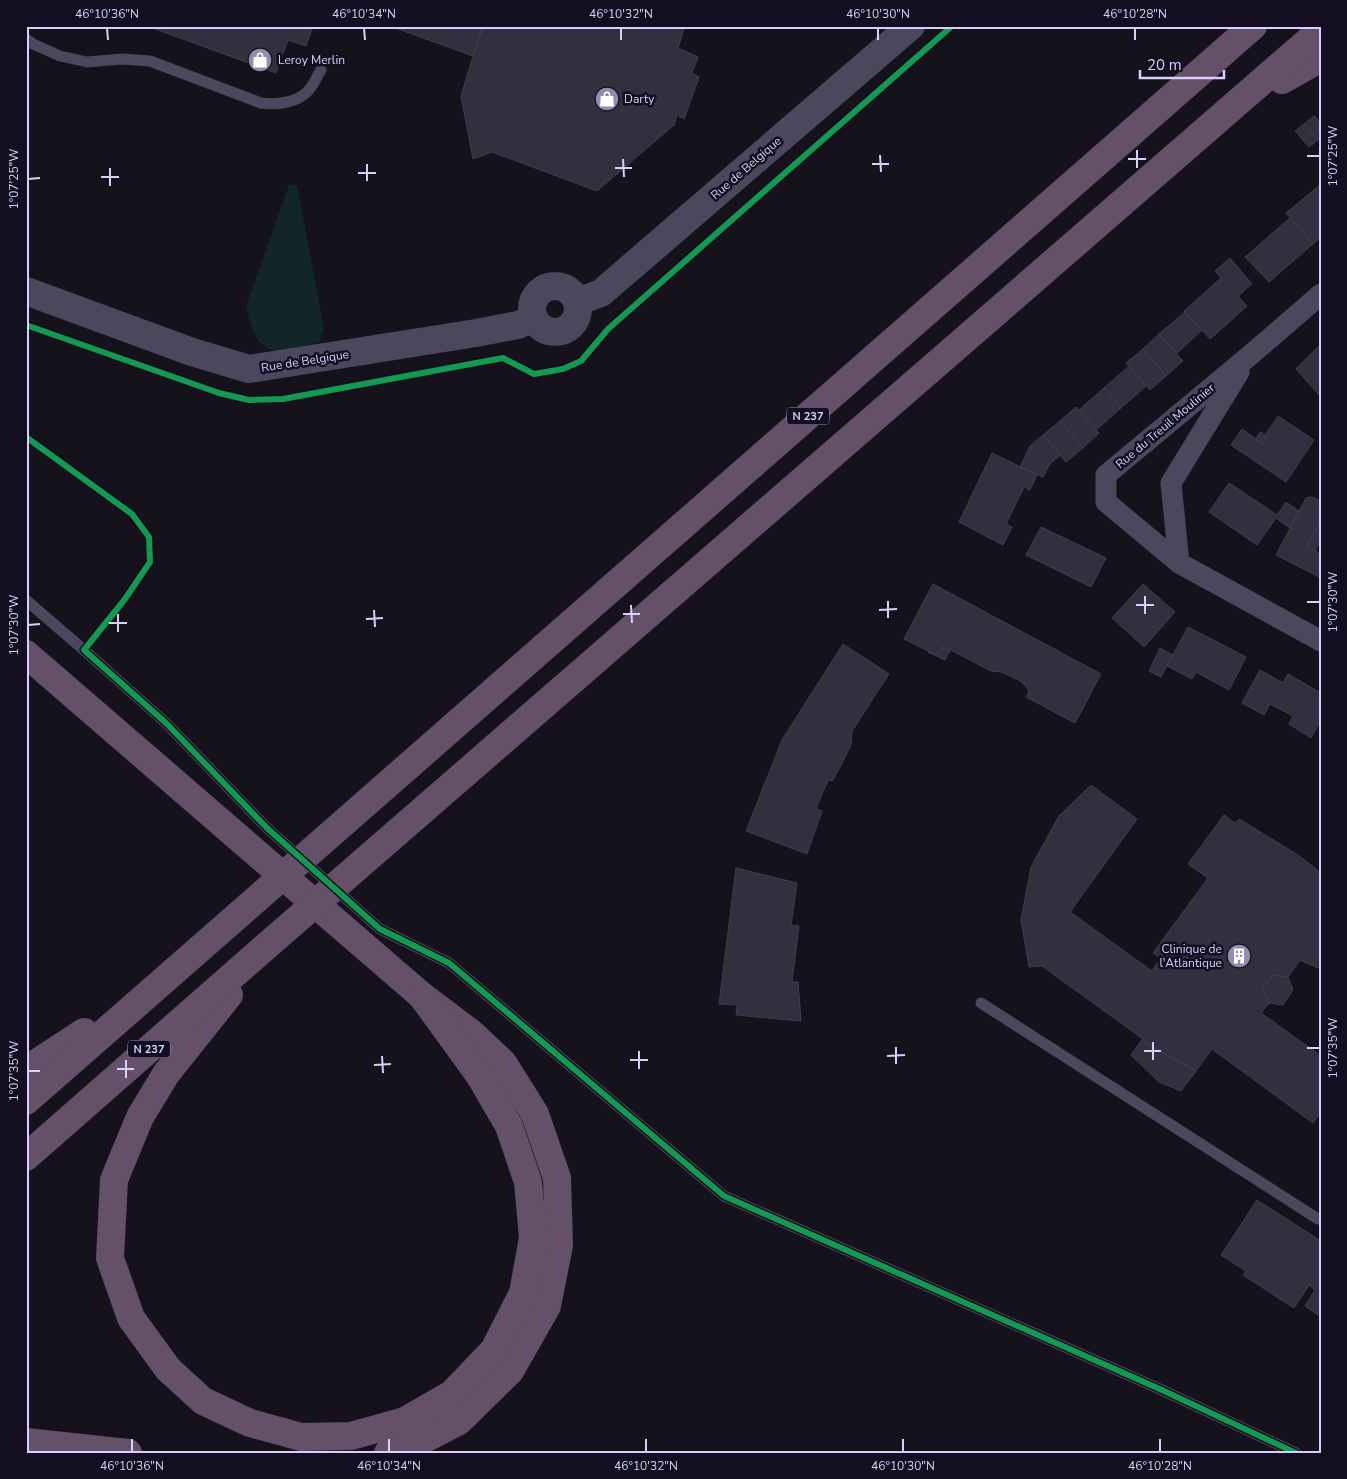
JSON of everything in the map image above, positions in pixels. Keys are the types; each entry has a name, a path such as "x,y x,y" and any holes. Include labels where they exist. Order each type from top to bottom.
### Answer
{"highway":[{"name":"N 237","path":"26,1101 1253,26"},
{"name":"N 237","path":"26,1157 1321,30"},
{"path":"1230,109 1321,58"},
{"path":"26,654 422,996 471,1032 503,1063 536,1114 557,1178 560,1244 547,1306 510,1371 460,1421 409,1447 388,1453"},
{"path":"271,942 166,1074 140,1117 114,1180 110,1258 131,1318 168,1369 203,1401 250,1423 301,1437 351,1436 405,1421 452,1394 494,1350 523,1293 532,1238 528,1182 509,1126 480,1076 422,996"},
{"path":"26,1070 163,981"},
{"path":"26,1442 128,1453"}],"street":[{"name":"Rue de Belgique","path":"26,291 192,352 249,369 518,325 534,318 532,307 534,300 538,293 551,286 565,288 571,292 577,302 601,294 911,26"},
{"name":"Rue du Treuil Moulinier","path":"1321,294 1106,475 1106,502 1179,563 1321,641"},
{"name":"Rue du Treuil Moulinier","path":"1179,563 1171,483 1248,357"}],"lane":[{"path":"26,39 60,56 87,62 122,59 150,61 261,103 273,104 294,99 308,91 321,70"},
{"path":"26,600 166,723 267,828 380,929 449,962 724,1196 1162,1390 1296,1453"},
{"path":"981,1003 1318,1219"}],"green space":[{"path":"289,185 297,185 324,328 319,342 277,351 263,346 259,341 252,328 246,306"}],"building":[{"name":"Leroy Merlin","path":"147,26 313,26 306,46 288,40 276,73"},
{"path":"390,26 483,26 473,56"},
{"path":"483,26 685,26 678,48 698,57 692,73 699,77 684,119 677,115 674,125 597,191 492,152 473,159 461,96"},
{"path":"1314,116 1321,123 1318,128 1321,131 1321,137 1318,140 1304,124"},
{"path":"1304,124 1318,140 1309,147 1295,131"},
{"path":"1321,184 1321,237 1313,244 1286,213"},
{"path":"1290,218 1313,244 1269,282 1245,257"},
{"path":"1230,258 1252,284 1238,296 1247,306 1210,339 1184,311 1221,278 1215,271"},
{"path":"1185,312 1202,330 1176,354 1159,334"},
{"path":"1159,334 1183,361 1166,376 1143,349"},
{"path":"1321,344 1321,396 1320,396 1296,369"},
{"path":"1143,349 1166,376 1150,390 1126,363"},
{"path":"1129,366 1146,386 1121,408 1104,388"},
{"path":"1104,388 1121,408 1096,430 1079,410"},
{"path":"1076,407 1099,433 1083,448 1060,421"},
{"path":"1278,416 1314,440 1286,482 1231,445 1242,429 1263,444 1267,438 1264,437"},
{"path":"1060,421 1083,448 1066,462 1043,435"},
{"path":"1260,432 1266,435 1264,437 1267,438 1263,444 1256,439"},
{"path":"1043,435 1060,455 1050,464 1043,477 1020,467 1030,446"},
{"path":"992,453 1037,475 1030,490 1024,487 1006,524 1012,527 1003,545 959,522"},
{"path":"1229,483 1277,515 1286,502 1299,511 1290,528 1276,518 1257,545 1209,512"},
{"path":"1312,497 1321,501 1321,520 1307,547 1321,554 1321,578 1276,555 1306,498"},
{"path":"1321,520 1321,539 1315,551 1307,547"},
{"path":"1041,527 1106,558 1091,587 1026,555"},
{"path":"933,584 1101,674 1075,723 1026,697 1029,691 1022,682 1002,672 991,671 943,646 940,652 934,654 904,639"},
{"path":"1143,584 1175,612 1144,647 1112,618"},
{"path":"1188,627 1246,657 1229,690 1196,672 1192,679 1167,666"},
{"path":"843,644 889,674 852,731 851,745 838,771 832,781 828,780 816,809 822,811 807,854 746,831 782,740"},
{"path":"943,646 950,650 945,660 928,652 934,654 940,652"},
{"path":"1160,648 1173,655 1161,677 1149,671"},
{"path":"1260,670 1283,683 1288,674 1321,693 1321,720 1311,738 1289,724 1293,716 1270,704 1264,715 1242,703"},
{"name":"Clinique de l'Atlantique","path":"1091,785 1137,819 1070,912 1152,971 1161,958 1153,953 1208,878 1188,864 1224,815 1235,823 1239,819 1298,855 1321,873 1321,965 1318,968 1300,960 1288,977 1273,975 1262,989 1269,1003 1261,1013 1321,1056 1321,1112 1313,1123 1212,1049 1196,1071 1141,1041 1143,1039 1042,966 1029,967 1021,920 1031,867 1059,816"},
{"path":"736,868 797,883 791,925 799,926 792,982 798,982 801,1021 736,1015 737,1005 719,1004"},
{"path":"1273,975 1288,977 1293,990 1283,1005 1269,1003 1262,989"},
{"path":"1141,1041 1196,1071 1181,1091 1159,1082 1131,1055"},
{"path":"1257,1200 1321,1241 1321,1317 1305,1306 1315,1290 1309,1285 1294,1308 1243,1275 1246,1271 1221,1255"}],"cycle path":[{"path":"26,325 219,393 249,400 283,399 503,358 534,374 563,369 581,361 608,329 952,26"},
{"path":"26,437 132,514 149,537 150,562 125,599 84,650 166,723 267,828 380,929 449,963 724,1196 1162,1390 1296,1453"}],"place":[{"name":"Leroy Merlin","path":"260,60"},
{"name":"Darty","path":"607,99"},
{"name":"Clinique de l'Atlantique","path":"1239,956"}]}
